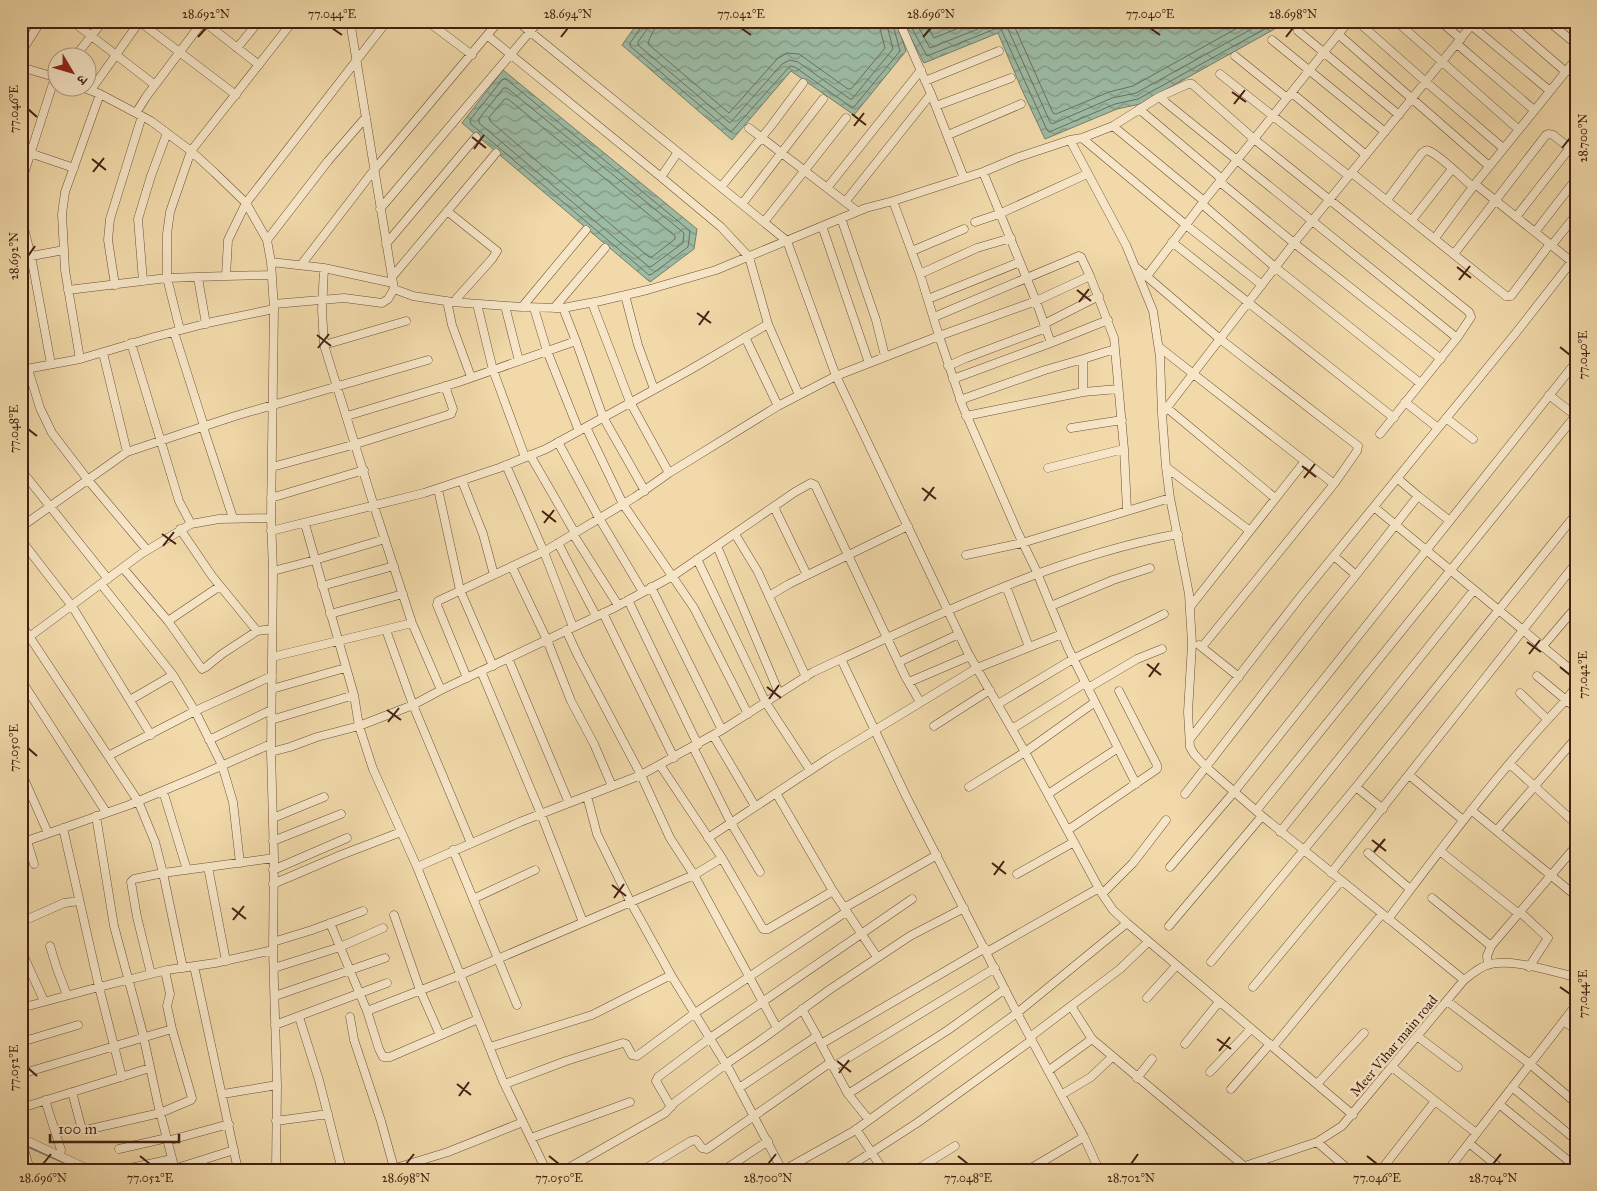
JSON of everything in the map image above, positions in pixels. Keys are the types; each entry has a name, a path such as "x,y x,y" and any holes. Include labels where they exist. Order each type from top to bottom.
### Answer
{"street":[{"path":"21,52 40,21"},
{"path":"72,21 155,85"},
{"path":"82,48 103,21"},
{"path":"115,285 108,240 110,219 139,114 155,85 203,21 259,65"},
{"path":"237,48 259,21"},
{"path":"233,518 204,427 177,331 166,278 167,234 170,212 191,151 293,21"},
{"path":"350,21 393,283"},
{"path":"226,276 228,240 246,203 386,21"},
{"path":"427,21 472,55"},
{"path":"301,265 374,170 499,21"},
{"path":"517,21 787,241 836,376 947,610 970,656 1113,910 1176,966 1353,1115"},
{"path":"380,209 539,21"},
{"path":"899,21 936,106 964,178"},
{"path":"1146,276 1349,21"},
{"path":"1357,21 1503,148"},
{"path":"1396,21 1518,129"},
{"path":"1440,21 1534,110"},
{"path":"1507,21 1566,72"},
{"path":"1548,21 1576,44"},
{"path":"98,76 140,22 236,95"},
{"path":"1164,411 1294,244 1473,24 1550,91"},
{"path":"1298,30 1399,115"},
{"path":"1338,34 1489,166"},
{"path":"488,36 721,227 749,257 768,324 799,395"},
{"path":"1272,40 1385,132"},
{"path":"925,80 999,51"},
{"path":"1235,56 1366,155"},
{"path":"1435,238 1518,129 1576,60"},
{"path":"21,67 48,75"},
{"path":"828,188 921,70"},
{"path":"1220,74 1273,116 1387,200 1508,297 1511,296 1576,215"},
{"path":"936,106 1011,78"},
{"path":"721,187 762,138 803,83"},
{"path":"272,262 324,268 393,283 412,296 447,301 534,308 562,308 592,303 716,270 858,211 983,172 1070,140 1082,138 1113,126 1159,97 1192,84 1254,139 1471,314 1470,320 1457,338 1380,434"},
{"path":"80,359 68,290 62,214 65,192 100,94 139,114 167,133 191,151 246,203 267,240 272,262 274,307 271,498 273,570 271,748 274,858 273,946 278,1085 276,1170"},
{"path":"845,202 931,94"},
{"path":"1159,97 1457,338"},
{"path":"21,183 49,98"},
{"path":"742,204 823,99"},
{"path":"948,135 1021,104"},
{"path":"1139,109 1294,244 1440,359"},
{"path":"267,240 366,117"},
{"path":"764,222 846,118"},
{"path":"1113,126 1276,268 1420,383"},
{"path":"749,128 858,211"},
{"path":"143,282 138,219 167,133"},
{"path":"1454,254 1548,134 1553,135 1573,151"},
{"path":"386,244 476,137"},
{"path":"1082,138 1186,225 1262,285"},
{"path":"1070,140 1126,245 1154,311 1164,411 1166,467 1170,498 1189,594 1192,639 1188,712 1190,748 1207,768 1280,832 1464,980"},
{"path":"1516,217 1573,151 1576,140"},
{"path":"21,150 74,168"},
{"path":"1190,739 1334,556 1574,261 1429,150 1425,150 1422,153 1387,200"},
{"path":"660,177 678,152"},
{"path":"24,370 80,359 131,343 274,307 344,298 382,303 388,299 393,283 447,211 496,153"},
{"path":"1412,220 1452,169"},
{"path":"983,172 999,214 1011,238 1051,343"},
{"path":"975,222 999,214 1087,174"},
{"path":"1535,232 1576,178"},
{"path":"893,201 920,274 948,366 966,416 1037,573 1073,659 1136,784"},
{"path":"447,211 497,251 457,298"},
{"path":"21,217 31,256 51,364"},
{"path":"841,218 876,320 886,356"},
{"path":"822,226 868,363"},
{"path":"912,251 964,229"},
{"path":"522,307 586,230"},
{"path":"920,274 977,248 1011,238"},
{"path":"1172,242 1394,418"},
{"path":"554,308 605,248"},
{"path":"21,258 64,250"},
{"path":"934,318 1027,280 1079,256 1081,257 1114,338 1128,510"},
{"path":"928,299 1020,262"},
{"path":"324,268 324,345 412,623 441,690"},
{"path":"1136,268 1220,339 1358,446 1357,451 1334,484 1202,647"},
{"path":"68,290 166,278 272,275"},
{"path":"467,678 437,605 438,601 442,598 544,552 778,406 836,376 1036,301 1090,276"},
{"path":"198,278 206,324"},
{"path":"625,295 638,345 654,389"},
{"path":"948,366 1045,326 1098,296"},
{"path":"447,301 452,325 471,377"},
{"path":"592,303 630,402 669,473"},
{"path":"477,304 494,370 528,456 618,605"},
{"path":"505,306 519,361"},
{"path":"534,308 547,351 582,429 623,504 694,608 748,714"},
{"path":"562,308 603,417 645,490"},
{"path":"953,379 1108,320"},
{"path":"324,345 406,321"},
{"path":"271,531 305,524 438,489 528,456 582,429 768,324"},
{"path":"745,337 778,406"},
{"path":"347,416 494,370 576,341"},
{"path":"131,343 179,501 191,524"},
{"path":"1159,348 1334,484"},
{"path":"960,400 1037,372 1115,349"},
{"path":"103,353 127,452"},
{"path":"21,359 46,424 88,480 147,550"},
{"path":"1083,359 1083,392"},
{"path":"21,528 127,452 272,405 428,360"},
{"path":"1170,867 1234,792 1576,362"},
{"path":"272,467 356,444 451,414 452,409 445,386"},
{"path":"966,416 1083,392 1118,389"},
{"path":"1169,926 1576,415 1549,395"},
{"path":"1405,402 1438,428"},
{"path":"1164,411 1275,498"},
{"path":"1446,418 1473,439"},
{"path":"1071,428 1122,420"},
{"path":"558,442 642,592"},
{"path":"1048,468 1124,449"},
{"path":"1190,607 1304,461"},
{"path":"506,465 544,552 578,656 641,775 670,838 694,875 777,1028"},
{"path":"1166,467 1250,530"},
{"path":"21,470 108,579"},
{"path":"271,498 364,470"},
{"path":"1397,478 1450,521"},
{"path":"462,481 483,534 494,575"},
{"path":"34,864 24,842 138,801 222,765 271,748 290,747 323,735 359,726 412,705 570,629 673,576 774,506 811,483 813,483 920,702"},
{"path":"438,489 460,590 493,666"},
{"path":"1185,794 1418,496"},
{"path":"966,555 1022,543 1170,498"},
{"path":"774,506 807,575"},
{"path":"1374,507 1576,674"},
{"path":"1211,962 1304,851 1576,514"},
{"path":"21,643 147,550 180,529 191,524 219,519 271,518"},
{"path":"305,524 354,695 359,726 373,770 417,867 505,1084 546,1170"},
{"path":"769,596 807,575 908,526"},
{"path":"180,529 220,586 257,631"},
{"path":"735,534 758,572 806,677"},
{"path":"417,867 453,850 641,775 722,730 806,677 947,610 1037,573 1149,539 1178,534"},
{"path":"21,540 72,606 151,734"},
{"path":"273,570 385,540"},
{"path":"558,543 600,614 674,758"},
{"path":"717,546 779,693"},
{"path":"1334,556 1356,575"},
{"path":"697,559 766,702 810,770"},
{"path":"1331,873 1576,563"},
{"path":"322,586 394,566"},
{"path":"512,567 547,640 571,701 594,744 612,786"},
{"path":"123,568 168,621 200,668 203,669 257,631 272,629"},
{"path":"1051,606 1113,580 1150,568"},
{"path":"101,584 172,675 195,711 222,765 233,802 240,863"},
{"path":"168,621 220,586"},
{"path":"1006,586 1029,647"},
{"path":"651,588 722,730"},
{"path":"1280,832 1474,590"},
{"path":"330,614 403,594"},
{"path":"628,600 732,823 760,872"},
{"path":"1542,647 1576,607"},
{"path":"998,704 1073,659 1164,614"},
{"path":"272,657 412,623"},
{"path":"21,624 138,801 155,842 164,873 183,968"},
{"path":"386,630 412,705 471,843"},
{"path":"899,662 959,634"},
{"path":"708,838 874,729 977,668 1062,634"},
{"path":"1192,639 1238,677"},
{"path":"1012,729 1086,685 1137,659 1162,649"},
{"path":"909,682 970,656"},
{"path":"508,658 569,803"},
{"path":"841,659 906,796 1005,989 1084,1137 1099,1170"},
{"path":"272,689 345,668"},
{"path":"480,671 541,814 583,922"},
{"path":"130,700 172,675"},
{"path":"108,756 195,711 272,676"},
{"path":"1537,676 1576,708"},
{"path":"21,680 106,812"},
{"path":"1231,1088 1410,889 1471,810 1576,686"},
{"path":"934,726 990,690"},
{"path":"1068,830 1155,772 1158,767 1119,691"},
{"path":"1520,693 1547,719"},
{"path":"271,720 354,695"},
{"path":"969,787 1025,752 1095,702"},
{"path":"209,740 271,710"},
{"path":"713,735 755,806"},
{"path":"1497,830 1534,785 1573,747 1576,738"},
{"path":"1048,794 1118,748"},
{"path":"1510,764 1576,824"},
{"path":"660,765 722,858 763,929 768,930 833,891"},
{"path":"21,772 48,833"},
{"path":"1409,775 1463,820"},
{"path":"1356,787 1383,809"},
{"path":"163,791 187,870"},
{"path":"776,793 833,891 877,957"},
{"path":"587,796 597,834 630,902 671,975 726,1064 783,1170 856,1129 1018,1013 1126,923"},
{"path":"272,818 324,797"},
{"path":"1471,810 1576,896"},
{"path":"273,840 341,814"},
{"path":"96,816 114,926 144,1038 174,1169 234,1150"},
{"path":"739,1088 819,1040 986,950 1101,891 1133,863 1166,820"},
{"path":"63,828 122,1077"},
{"path":"273,884 401,832"},
{"path":"273,870 347,838"},
{"path":"1017,874 1074,842"},
{"path":"1488,965 1487,956 1491,946 1576,846"},
{"path":"453,850 516,1005"},
{"path":"1440,851 1520,913 1548,938 1529,967"},
{"path":"1368,853 1410,889"},
{"path":"505,1084 566,1061 623,1043 626,1044 632,1055 637,1056 845,910 937,855"},
{"path":"151,974 137,917 131,882 134,879 274,858"},
{"path":"367,1011 460,974 694,875 722,858"},
{"path":"208,867 226,961"},
{"path":"473,899 535,870"},
{"path":"1253,987 1341,881"},
{"path":"1432,898 1491,946"},
{"path":"671,1107 656,1079 710,1038 912,899"},
{"path":"21,922 64,903 79,901"},
{"path":"565,1170 664,1113 726,1064 877,957 910,936 964,908"},
{"path":"21,1007 151,974 226,961 273,946 363,911"},
{"path":"394,914 420,990 440,1036"},
{"path":"330,923 367,1011 379,1049 386,1058 478,1019"},
{"path":"274,968 340,947 383,928"},
{"path":"844,1170 917,1122 1031,1038 1120,970 1148,942"},
{"path":"50,946 67,995"},
{"path":"21,950 44,1001"},
{"path":"275,996 385,958"},
{"name":"Meer Vihar main road","path":"1233,1170 1317,1142 1342,1126 1464,980 1476,971 1488,965 1516,964 1576,977"},
{"path":"194,966 238,1170"},
{"path":"1147,998 1176,966"},
{"path":"643,1170 691,1141 696,1140 702,1148 707,1149 832,1065 995,968"},
{"path":"72,1092 82,1129 160,1113 190,1102 192,1098 167,1006 170,991 165,971"},
{"path":"490,1047 592,1015 671,975"},
{"path":"275,1025 387,983"},
{"path":"848,1094 948,1030 1005,989"},
{"path":"1447,1001 1530,1064 1576,1103"},
{"path":"1185,1044 1219,1002"},
{"path":"1071,1006 1092,1039 1244,1166"},
{"path":"1448,1170 1576,1006"},
{"path":"802,1009 848,1094 869,1120"},
{"path":"299,1017 319,1080 342,1170"},
{"path":"350,1017 354,1040 381,1121 393,1169 448,1152 523,1122"},
{"path":"1564,1021 1576,1030"},
{"path":"21,1042 78,1025"},
{"path":"21,1074 172,1028"},
{"path":"1210,1072 1251,1029"},
{"path":"1317,1084 1364,1033"},
{"path":"1417,1036 1458,1068"},
{"path":"1048,1071 1092,1039"},
{"path":"1061,1095 1091,1077 1112,1057"},
{"path":"1137,1078 1152,1059"},
{"path":"1392,1067 1476,1134"},
{"path":"21,1108 150,1068"},
{"path":"222,1094 278,1085"},
{"path":"1512,1087 1576,1140"},
{"path":"45,1100 61,1150"},
{"path":"1381,1170 1435,1101"},
{"path":"531,1138 630,1102"},
{"path":"1499,1104 1576,1167"},
{"path":"276,1121 328,1114"},
{"path":"119,1149 167,1140 229,1124"},
{"path":"856,1129 882,1170"},
{"path":"1028,1170 1084,1137"},
{"path":"22,1141 30,1170"},
{"path":"22,1141 90,1170"},
{"path":"724,1170 768,1141"},
{"path":"1317,1142 1349,1170"},
{"path":"1469,1143 1502,1170"},
{"path":"916,1170 926,1167 955,1146"},
{"path":"122,1170 172,1159"},
{"path":"1254,1163 1262,1170"}],"water":[{"path":"639,21 896,21 906,51 854,115 791,71 732,140 622,45"},
{"path":"902,21 1289,21 1140,104 1117,109 1045,139 998,33 924,63"},
{"path":"503,70 697,229 694,249 650,282 462,123"}],"waterway":[{"path":"25,1145 79,1169"}]}
